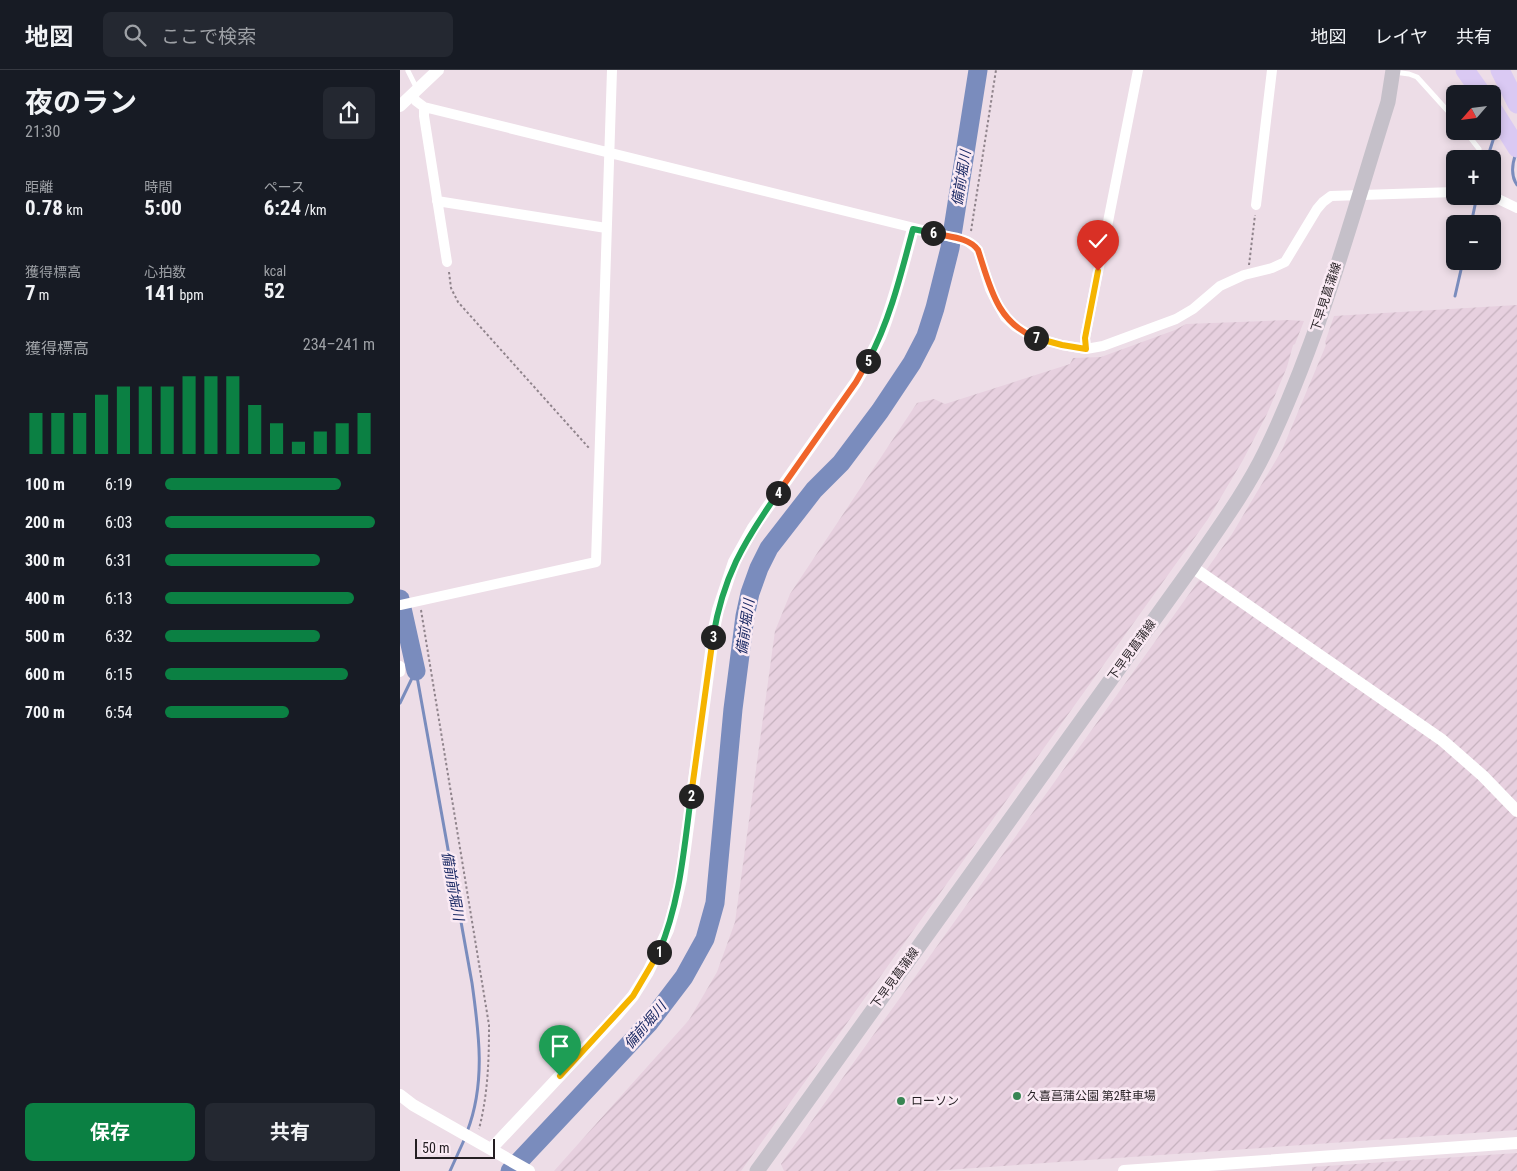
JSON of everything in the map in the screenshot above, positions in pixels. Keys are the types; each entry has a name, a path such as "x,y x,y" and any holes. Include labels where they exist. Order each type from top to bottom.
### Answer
{"highway":[{"path":"1465,70 1476,85"},
{"path":"1500,70 1517,104"},
{"path":"1501,122 1517,148"}],"main road":[{"name":"下早見菖蒲線","path":"757,1171 1192,567 1244,488 1264,453 1310,347 1388,102 1393,71"}],"street":[{"path":"400,106 438,70"},
{"path":"400,605 596,562 612,70"},
{"path":"1086,349 1085,338 1138,70"},
{"path":"1256,205 1272,70"},
{"path":"415,92 416,101 424,108 968,242 978,250 990,289 1005,317 1016,327 1042,340 1086,349 1103,346 1176,319 1194,309 1220,286 1285,262 1326,198 1360,194 1446,192"},
{"path":"424,108 447,262"},
{"path":"1501,200 1517,208"},
{"path":"437,201 606,228"},
{"path":"496,1152 633,996 659,952 668,930 681,878 710,652 718,610 726,583 734,562 753,528 856,382 869,359 880,336 919,230"},
{"path":"1192,567 1442,740 1483,776 1517,811"},
{"path":"400,666 400,672"},
{"path":"400,1095 413,1105 454,1129 530,1171"},
{"path":"1124,1171 1517,1144"}],"lane":[{"path":"408,71 415,92"},
{"path":"1393,71 1417,77 1446,109"},
{"path":"1472,140 1480,149"}],"path":[{"path":"968,242 996,70"},
{"path":"1249,274 1248,266 1256,205"},
{"path":"447,262 451,288 458,302 594,453 600,454"},
{"path":"417,601 489,1025 489,1073 479,1131 473,1139"}],"shaded area":[{"path":"1517,305 1517,1130 931,1171 784,1171 781,1164 1232,534 1282,450 1326,345 1325,342 1334,316"},
{"path":"1304,321 1293,345 1287,367 1267,414 1243,460 1208,519 741,1171 554,1171 689,1020 717,972 735,922 775,631 790,594 917,403 934,399 945,404 1070,364 1073,358 1101,357 1175,330 1186,324"},
{"path":"1517,1153 1517,1171 1312,1171 1312,1167"}],"waterway":[{"name":"備前堀川","path":"510,1171 649,1023 684,977 705,939 715,903 733,709 745,616 750,593 769,548 814,490 841,463 880,411 912,363 926,336 950,248 978,70"},
{"path":"1490,150 1493,140"},
{"path":"1516,153 1512,169 1517,185"},
{"path":"1473,215 1475,205"},
{"path":"1455,296 1461,270"},
{"name":"備前前堀川","path":"400,599 416,671"},
{"name":"備前前堀川","path":"416,671 477,1020 479,1077 473,1114 467,1132"},
{"path":"400,703 415,672"},
{"name":"備前前堀川","path":"450,1171 465,1138"}],"place":[{"name":"久喜菖蒲公園 第2駐車場","path":"1017,1096"},
{"name":"ローソン","path":"901,1101"}],"route":[{"path":"560,1076 633,996 659,952 668,930 681,878 710,652 718,610 726,583 734,562 753,528 856,382 869,359 889,312 913,229 968,241 976,246 990,289 1005,317 1016,327 1034,337 1075,348 1086,349 1085,338 1098,271"}]}
